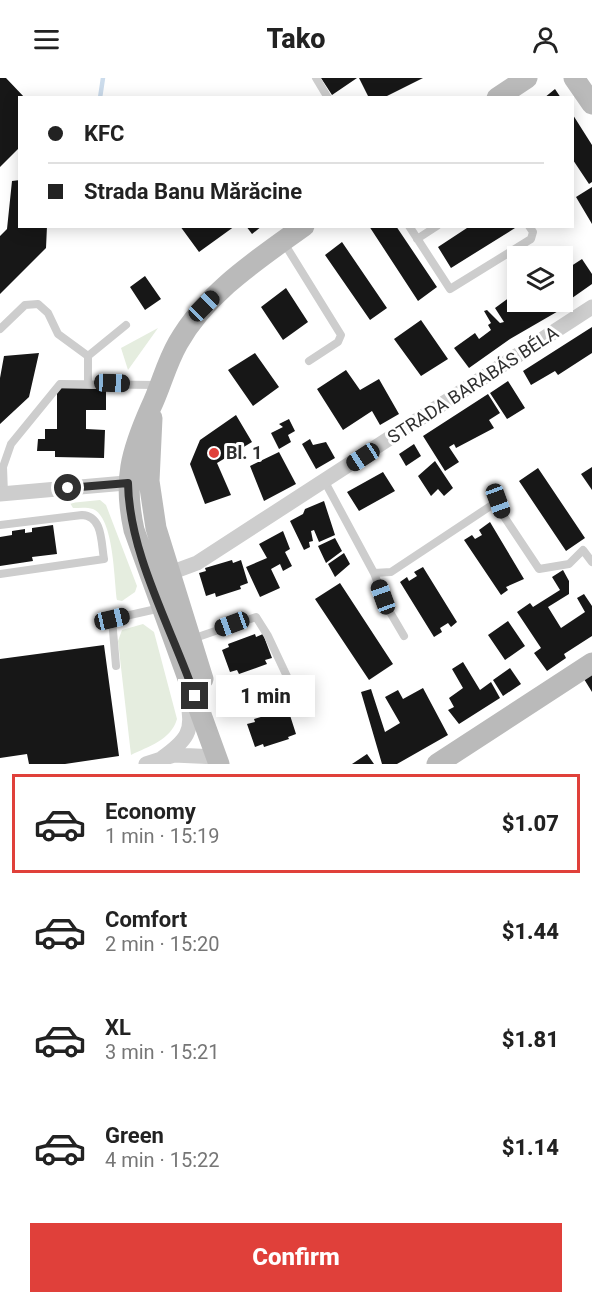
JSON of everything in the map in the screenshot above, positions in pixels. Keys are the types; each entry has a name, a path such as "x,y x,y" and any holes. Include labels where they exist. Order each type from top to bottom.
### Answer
{"main road":[{"path":"499,96 527,78"},
{"path":"574,78 592,104"},
{"path":"222,762 190,639 156,528 138,482 137,438 177,344 204,306 224,286 301,228"},
{"path":"138,482 128,504 134,530 161,608 222,762"},
{"path":"437,764 592,663"}],"street":[{"name":"STRADA BARABÁS BÉLA","path":"170,573 197,562 325,482 592,307"},
{"path":"2,494 138,482"},
{"path":"162,758 181,743 191,727 192,717 184,690 188,676"},
{"path":"146,764 162,758 185,755 222,762"}],"lane":[{"path":"316,78 327,96"},
{"path":"410,228 447,287 453,288 531,239 530,228"},
{"path":"417,239 434,228"},
{"path":"283,242 341,334 338,342 309,361"},
{"path":"0,329 25,305 38,304 48,313 58,334 88,356"},
{"path":"88,356 126,325"},
{"path":"88,356 88,383"},
{"path":"2,494 4,457 19,431 60,384 158,385"},
{"path":"325,482 374,573 387,607 404,636"},
{"path":"374,573 391,572 498,501 503,515 539,569 569,564 583,550 592,562"},
{"path":"0,525 82,515 92,516 98,523 104,559 0,574"},
{"path":"116,666 112,619 161,608"},
{"path":"190,639 256,617 268,636 299,702 303,702"}],"shaded area":[{"path":"158,328 128,370 121,348"},
{"path":"100,500 106,505 137,586 135,592 122,601 117,600 112,550 105,524 93,509 73,508 70,503"},
{"path":"143,624 154,632 177,719 165,737 131,755 118,641 122,630"}],"building":[{"path":"0,78 6,78 23,96 18,96 18,149 0,167"},
{"path":"321,78 357,78 332,95"},
{"path":"359,78 423,78 387,96 368,96"},
{"path":"555,89 560,96 546,96"},
{"path":"574,117 592,145 592,182 589,184 574,162"},
{"path":"18,180 18,228 47,228 46,248 0,294 0,236 7,229 12,181"},
{"path":"592,187 592,224 576,197"},
{"path":"181,228 232,228 199,252"},
{"path":"248,228 260,228 252,234"},
{"path":"370,228 397,228 437,287 418,301"},
{"path":"467,228 515,228 451,268 438,247"},
{"path":"342,242 387,308 370,320 325,255"},
{"path":"582,259 592,274 592,284 573,297 573,265"},
{"path":"145,276 161,299 145,310 130,287"},
{"path":"286,288 308,322 283,340 261,307"},
{"path":"507,299 507,312 557,312 510,339 469,368 454,348 475,333 479,339 491,330 488,325 491,323 484,311 487,310 500,323 504,322 495,308"},
{"path":"421,320 448,359 421,376 394,339"},
{"path":"592,327 592,353 558,375 555,371 531,385 523,371"},
{"path":"39,353 29,397 0,424 0,378 4,356"},
{"path":"255,353 279,387 253,406 228,370"},
{"path":"346,370 360,390 379,379 399,414 380,425 372,411 343,430 317,389"},
{"path":"508,381 525,408 507,419 490,393"},
{"path":"57,388 106,389 106,410 86,410 86,429 105,430 104,458 55,457 55,451 37,451 38,439 45,439 45,429 57,429"},
{"path":"488,394 500,413 489,420 494,428 456,448 454,444 449,447 459,462 445,471 423,436"},
{"name":"Bl. 1","path":"236,415 252,442 217,463 231,495 205,504 190,464 200,440"},
{"path":"289,419 295,431 288,435 291,442 279,449 271,433 283,427 279,424"},
{"path":"310,439 313,445 326,442 335,458 316,469 302,444"},
{"path":"414,444 421,456 406,466 399,454"},
{"path":"279,452 296,484 264,501 250,466"},
{"path":"435,461 453,488 444,496 438,489 431,496 418,476"},
{"path":"592,467 592,490 581,474"},
{"path":"538,468 585,538 566,551 519,481"},
{"path":"383,472 395,491 359,511 347,492"},
{"path":"324,501 335,535 319,542 314,530 311,531 313,541 309,542 310,547 304,550 290,521 303,514 305,509"},
{"path":"490,522 524,579 506,587 508,590 501,595 464,540 472,535 475,539 482,535 479,530"},
{"path":"53,525 57,554 32,557 33,561 0,566 0,537 12,535 12,531 25,529 25,533 32,532 32,528"},
{"path":"283,531 290,549 285,552 292,566 283,571 280,564 271,569 280,588 260,597 246,567 267,558 259,544"},
{"path":"335,538 342,551 326,563 318,546"},
{"path":"344,553 350,564 335,577 328,564"},
{"path":"232,560 233,563 241,560 248,583 240,586 241,589 216,597 215,593 206,596 199,573 206,571 205,568"},
{"path":"423,567 457,622 451,627 448,623 440,628 442,632 434,637 400,582 407,577 409,581 417,576 414,572"},
{"path":"563,570 569,581 569,594 548,607 561,628 585,612 577,598 584,594 592,606 592,636 564,654 566,658 547,671 534,653 541,648 517,612 530,603 533,607 560,590 552,577"},
{"path":"340,583 393,664 369,680 315,599"},
{"path":"508,621 525,646 505,660 488,635"},
{"path":"255,634 256,637 263,634 272,658 265,660 267,664 239,674 237,670 230,672 222,650 229,647 228,644"},
{"path":"104,645 119,756 65,764 29,764 27,754 0,758 0,659"},
{"path":"463,662 480,690 491,682 500,698 459,724 448,710 454,707 449,698 463,688 452,669"},
{"path":"510,668 521,684 503,696 493,680"},
{"path":"592,674 592,692 584,679"},
{"path":"423,688 448,735 397,764 382,764 361,692 371,689 385,732 400,723 385,697 398,690 403,699"},
{"path":"288,709 296,734 288,737 289,739 264,747 263,744 255,747 247,724 255,722 254,719"},
{"path":"367,754 374,764 352,764"}],"waterway":[{"path":"100,96 103,78"}],"place":[{"name":"Bl. 1","path":"214,453"}],"route":[{"path":"68,488 128,483 128,504 134,530 155,593 195,696"}]}
